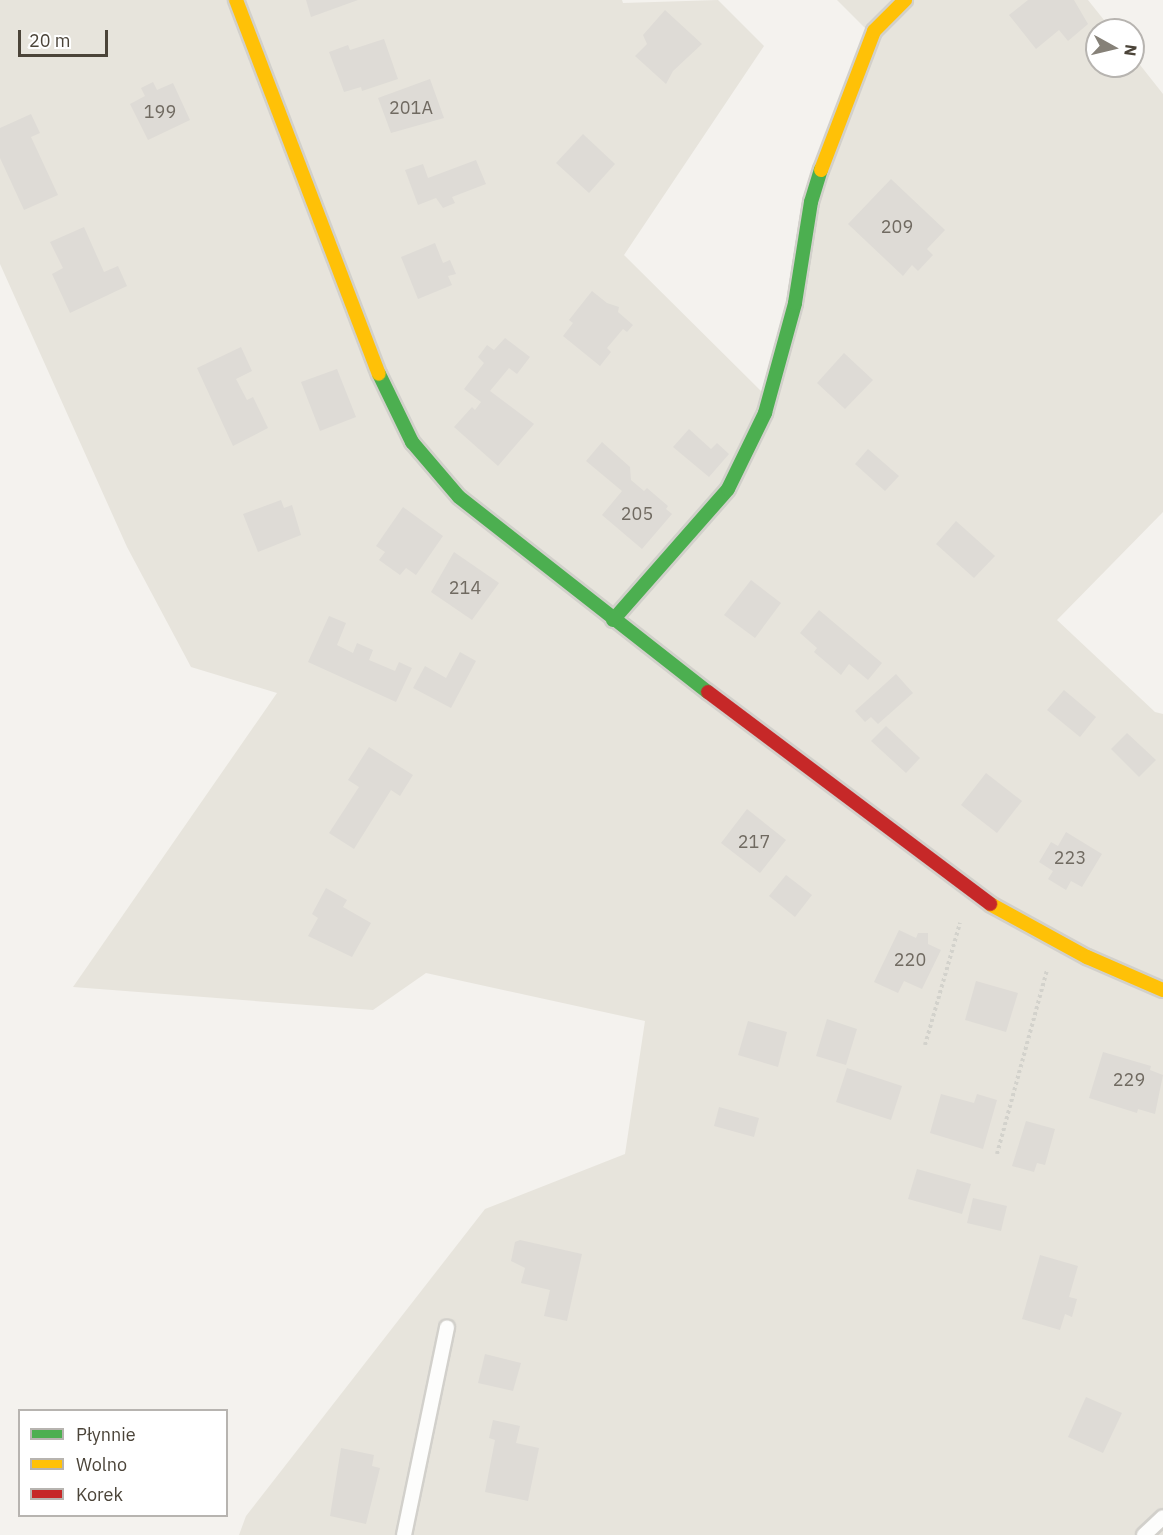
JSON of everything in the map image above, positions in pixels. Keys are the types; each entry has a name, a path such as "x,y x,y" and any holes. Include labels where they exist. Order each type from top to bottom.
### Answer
{"street":[{"path":"236,0 381,379 412,442 459,496 613,620 970,891 1055,940 1163,990"},
{"path":"613,620 728,489 765,413 795,303 811,202 833,134 874,31 905,0"}],"lane":[{"path":"404,1535 447,1327"},
{"path":"1144,1535 1163,1517"}],"path":[{"path":"925,1045 970,891"},
{"path":"997,1154 1055,940"}],"shaded area":[{"path":"0,0 622,0 623,3 718,0 764,46 624,255 762,392 867,30 837,0 1088,0 1102,18 1085,18 1085,78 1145,78 1145,71 1163,94 1163,512 1057,620 1155,712 1163,714 1163,1535 239,1535 246,1516 485,1209 625,1154 645,1021 426,973 373,1010 73,987 277,693 191,667 127,547 0,264"}],"building":[{"path":"306,0 358,0 311,17"},
{"path":"1028,0 1074,0 1085,19 1085,27 1068,41 1059,30 1036,49 1009,15"},
{"path":"665,10 702,44 673,71 666,84 635,56 647,44 643,35"},
{"path":"384,39 398,79 362,91 361,87 344,92 329,52 348,45 350,50"},
{"path":"430,79 444,118 391,133 378,98"},
{"path":"153,82 157,90 173,83 190,120 148,140 130,104 145,96 141,88"},
{"path":"31,114 40,133 31,137 58,195 24,210 0,158 0,128"},
{"path":"583,134 615,164 589,193 556,163"},
{"path":"476,160 486,184 452,197 455,203 443,208 436,198 418,205 405,170 423,164 428,178"},
{"path":"891,179 945,230 927,249 933,255 918,271 912,265 903,276 848,224"},
{"path":"84,227 104,272 118,266 127,286 70,313 52,274 63,268 50,242"},
{"path":"435,243 443,263 450,260 456,274 448,276 452,285 418,299 401,257"},
{"path":"592,291 607,303 619,307 618,312 633,325 627,332 623,329 607,348 611,352 600,366 563,336 573,323 569,320"},
{"path":"505,338 530,357 517,374 509,368 490,391 534,424 498,466 454,427 472,407 475,410 481,402 464,389 484,363 478,357 487,345 494,350"},
{"path":"241,347 252,371 236,379 247,400 253,397 268,428 233,446 197,368"},
{"path":"844,353 873,380 845,409 817,383"},
{"path":"337,369 356,417 320,431 301,382"},
{"path":"689,429 711,449 717,443 729,454 709,477 673,447"},
{"path":"602,442 630,467 631,480 644,491 647,488 668,506 666,509 672,514 642,549 602,515 622,491 586,461"},
{"path":"868,449 899,476 885,491 855,464"},
{"path":"281,500 284,508 292,505 301,535 258,552 243,514"},
{"path":"403,507 443,536 416,575 406,568 400,575 379,560 385,552 376,546"},
{"path":"956,521 995,556 974,578 936,544"},
{"path":"454,552 499,583 472,620 431,592"},
{"path":"751,580 781,603 755,638 724,615"},
{"path":"819,610 882,663 868,680 849,664 841,675 814,652 817,648 800,633"},
{"path":"329,616 346,623 337,645 353,653 357,643 373,650 369,660 395,671 399,662 412,668 396,702 308,662"},
{"path":"460,652 476,661 451,708 413,688 425,666 446,678"},
{"path":"896,674 913,693 878,724 871,717 865,722 855,711"},
{"path":"1064,690 1096,717 1080,737 1047,710"},
{"path":"886,726 920,758 906,773 871,741"},
{"path":"1127,733 1156,760 1139,777 1111,749"},
{"path":"369,747 413,775 400,796 391,790 354,849 329,833 359,787 348,780"},
{"path":"986,773 1022,801 997,833 961,805"},
{"path":"747,809 786,840 760,873 721,843"},
{"path":"1066,832 1102,854 1082,887 1071,881 1066,890 1048,879 1053,871 1039,862 1051,842 1058,846"},
{"path":"786,875 812,895 795,917 769,896"},
{"path":"326,888 347,900 343,907 371,923 352,957 308,936 318,918 312,914"},
{"path":"899,930 916,938 918,933 928,933 928,944 941,950 922,989 904,981 898,993 874,982"},
{"path":"976,981 1018,993 1006,1032 965,1020"},
{"path":"827,1019 857,1029 846,1065 816,1056"},
{"path":"748,1021 787,1032 778,1067 738,1055"},
{"path":"1103,1052 1151,1066 1150,1070 1163,1075 1155,1114 1138,1109 1137,1113 1089,1098"},
{"path":"847,1068 902,1086 891,1120 836,1102"},
{"path":"941,1094 974,1103 977,1094 997,1100 983,1149 930,1133"},
{"path":"719,1107 759,1118 754,1137 714,1126"},
{"path":"1026,1121 1055,1129 1045,1165 1037,1163 1034,1172 1012,1166"},
{"path":"917,1169 971,1184 962,1214 908,1199"},
{"path":"973,1198 1007,1206 1001,1231 967,1223"},
{"path":"520,1240 582,1254 567,1321 544,1316 550,1290 521,1283 525,1268 511,1261 515,1242"},
{"path":"1040,1255 1078,1266 1069,1297 1077,1299 1072,1317 1065,1314 1060,1330 1022,1319"},
{"path":"485,1354 521,1363 513,1391 478,1383"},
{"path":"1086,1397 1122,1413 1103,1453 1068,1437"},
{"path":"493,1420 520,1426 516,1443 539,1448 528,1501 485,1492 495,1440 489,1438"},
{"path":"341,1448 374,1455 372,1466 380,1468 366,1524 330,1516"}],"traffic: fast":[{"path":"613,620 728,489 765,413 795,303 811,202 821,170"},
{"path":"379,374 412,442 459,497 708,692"}],"traffic: slow":[{"path":"236,0 379,374"},
{"path":"821,170 874,31 905,0"},
{"path":"990,904 1087,957 1163,990"}],"traffic: jam":[{"path":"708,692 990,904"}]}
